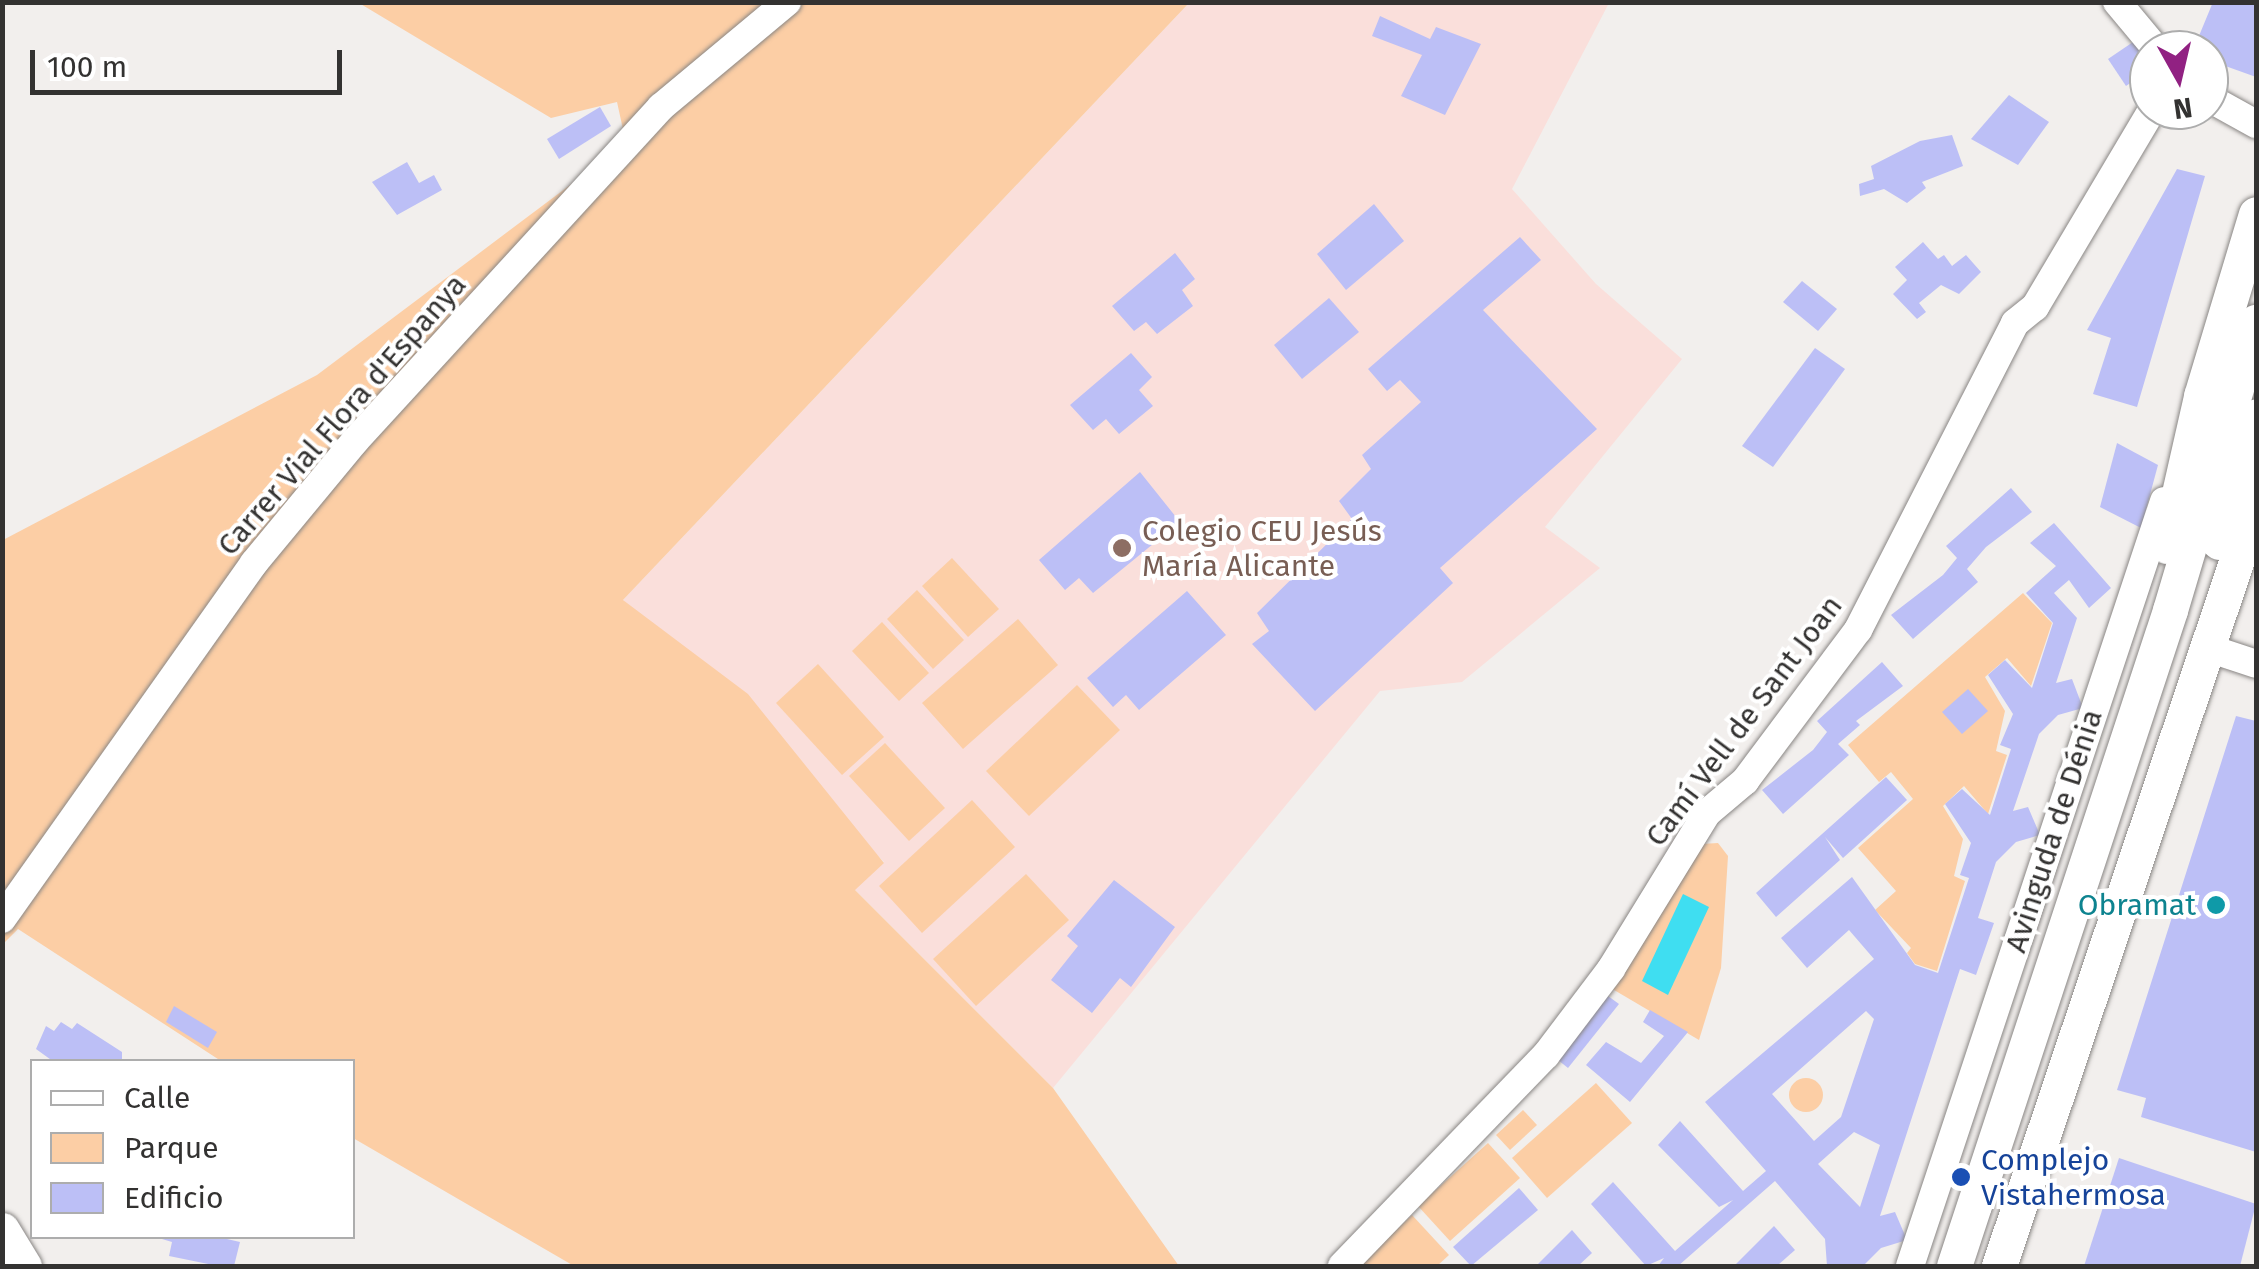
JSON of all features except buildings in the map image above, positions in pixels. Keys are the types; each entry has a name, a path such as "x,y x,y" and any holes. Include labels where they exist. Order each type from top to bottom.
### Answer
{"main road":[{"name":"Avinguda de Dénia","path":"2112,779 2201,396 2256,214"},
{"name":"Avinguda de Dénia","path":"1954,1266 2256,322"},
{"path":"2154,794 2256,416"},
{"path":"1999,1266 2154,794 2210,649 2256,503"},
{"path":"2,1230 24,1266"}],"street":[{"name":"Carrer Vial Flora d'Espanya","path":"2,919 254,563 354,440 661,107 787,2"},
{"path":"2117,2 2140,30"},
{"path":"2229,109 2256,124"},
{"name":"Camí Vell de Sant Joan","path":"1342,1266 1546,1055 1611,969 1707,813 1745,781 1858,630 2015,323 2035,307 2140,130"},
{"name":"Avinguda de Dénia","path":"1910,1266 2201,396"},
{"path":"2210,649 2256,664"}],"shaded area":[{"name":"Colegio CEU Jesús María Alicante","path":"1189,3 1609,3 1512,189 1596,284 1682,359 1545,527 1600,568 1462,682 1380,691 1053,1088 854,889 884,862 623,600"}],"green space":[{"path":"359,3 1189,3 623,600 748,694 884,863 855,890 1053,1088 1179,1266 574,1266 355,1139 355,1059 218,1059 18,929 3,944 3,540 317,375 626,143 617,102 551,118"},
{"path":"952,558 999,609 968,637 922,586"},
{"path":"917,590 964,640 933,669 887,619"},
{"path":"2023,593 2052,623 2031,686 2007,658 1985,677 2005,711 1996,751 2007,755 1988,814 1964,786 1943,806 1963,839 1954,876 1965,881 1937,971 1915,964 1907,953 1911,948 1875,910 1896,891 1858,848 1913,799 1891,772 1879,782 1848,745"},
{"path":"1018,619 1058,665 963,749 922,703"},
{"path":"882,622 929,673 899,701 852,651"},
{"path":"818,664 884,737 842,775 776,703"},
{"path":"1077,685 1120,730 1029,816 986,771"},
{"path":"885,743 945,808 909,841 849,776"},
{"path":"972,800 1015,847 922,933 879,886"},
{"path":"1718,843 1728,856 1721,968 1699,1040 1609,987 1701,844"},
{"path":"1026,874 1069,920 976,1006 933,959"},
{"path":"1806,1078 1818,1083 1823,1095 1818,1107 1806,1112 1794,1107 1789,1095 1794,1083"},
{"path":"1596,1083 1632,1123 1547,1198 1512,1158"},
{"path":"1523,1110 1537,1125 1510,1150 1496,1135"},
{"path":"1488,1143 1520,1178 1450,1241 1418,1206"},
{"path":"1412,1215 1449,1255 1437,1266 1359,1266"}],"water":[{"path":"1683,894 1709,907 1668,995 1642,981"}],"place":[{"name":"Colegio CEU Jesús María Alicante","path":"1122,548"},
{"name":"Obramat","path":"2216,905"},
{"name":"Complejo Vistahermosa","path":"1961,1177"}]}
